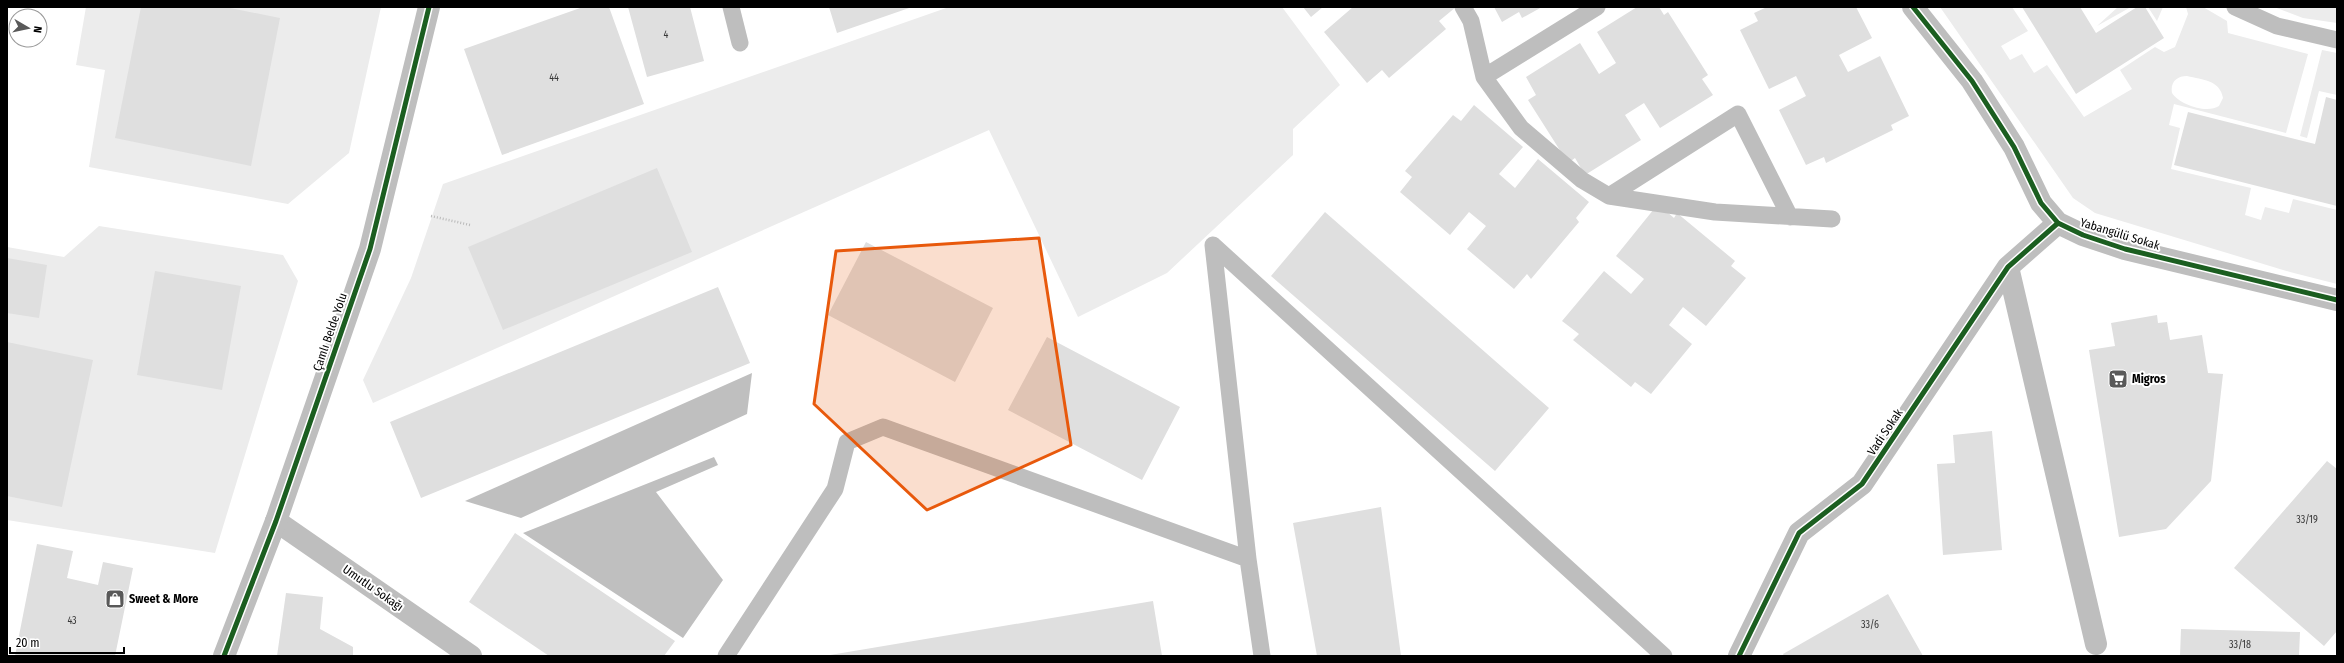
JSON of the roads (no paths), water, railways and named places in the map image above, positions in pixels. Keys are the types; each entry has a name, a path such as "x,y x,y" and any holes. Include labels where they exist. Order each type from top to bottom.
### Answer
{"street":[{"name":"Çamlı Belde Yolu","path":"224,656 276,521 370,249 429,7"},
{"name":"Yabangülü Sokak","path":"1913,7 1972,81 2014,147 2041,203 2058,223 2084,236 2125,249 2337,300"},
{"name":"Vadi Sokak","path":"1739,656 1799,533 1862,484 2008,267 2058,223"},
{"path":"2008,267 2096,644"},
{"name":"Umutlu Sokağı","path":"276,521 471,656"}],"lane":[{"path":"731,7 740,44"},
{"path":"1463,7 1471,21 1484,77 1521,128 1582,180 1609,196 1715,212 1832,219"},
{"path":"1484,77 1597,7"},
{"path":"2235,7 2277,26 2337,40"},
{"path":"1609,196 1738,114 1790,217"},
{"path":"1262,656 1248,559 1213,245 1664,656"},
{"path":"726,656 835,489 847,442 883,427 1248,559"}],"place":[{"name":"Migros","path":"2118,379"},
{"name":"Sweet & More","path":"115,599"}]}
